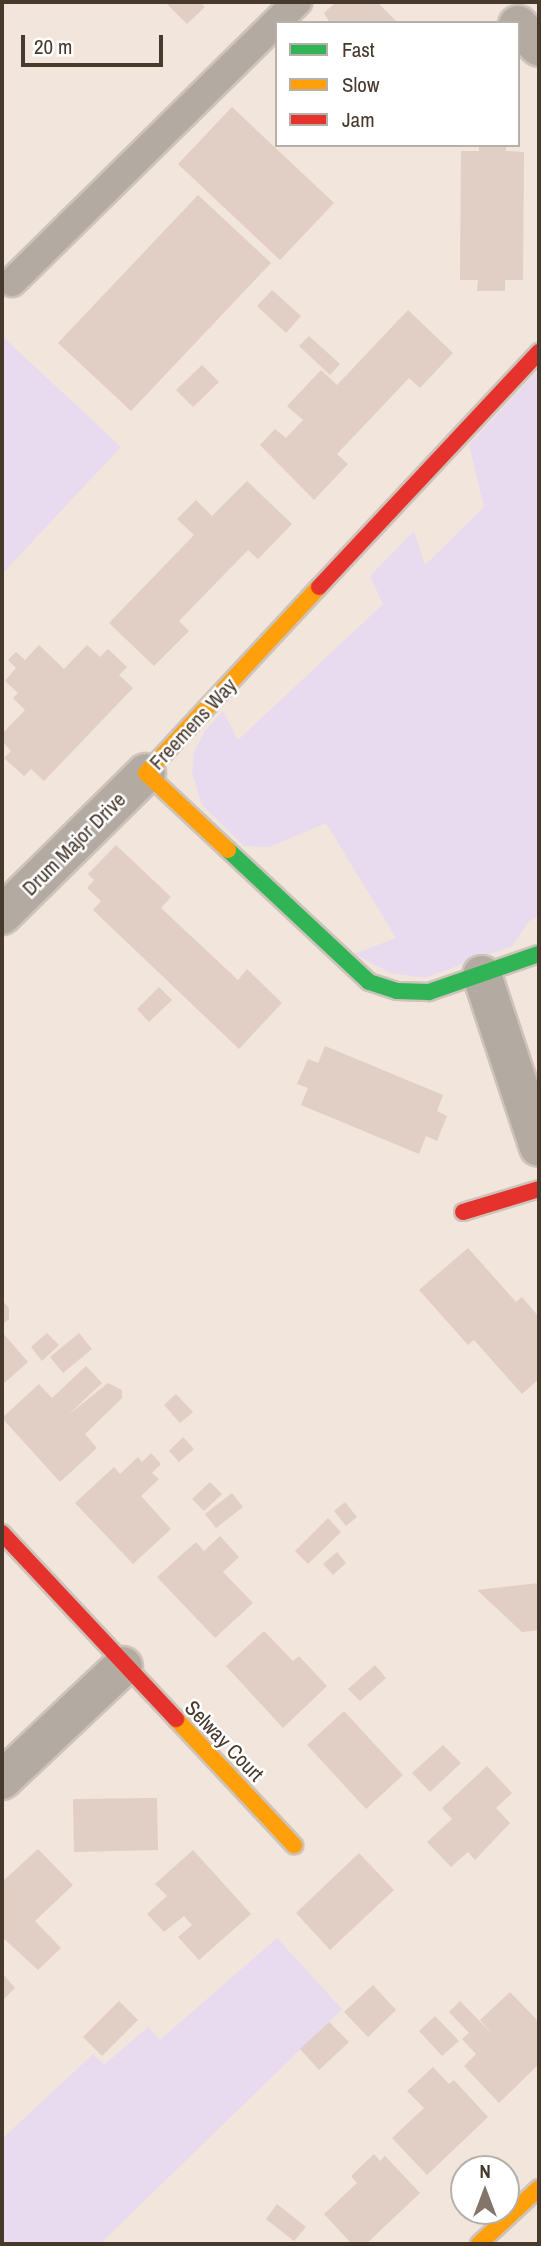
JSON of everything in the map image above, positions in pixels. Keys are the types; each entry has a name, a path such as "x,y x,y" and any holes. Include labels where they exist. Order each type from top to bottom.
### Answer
{"street":[{"path":"495,2 514,21"},
{"path":"520,27 539,47"},
{"name":"Freemens Way","path":"539,352 146,772 369,982 397,990 429,992 539,954"},
{"name":"Drum Major Drive","path":"2,915 146,772"},
{"path":"482,975 539,1147"},
{"path":"463,1212 539,1189"},
{"name":"Selway Court","path":"2,1533 123,1666 294,1845"},
{"path":"2,1780 123,1666"},
{"path":"479,2244 539,2188"}],"lane":[{"path":"278,21 297,2"},
{"path":"12,282 275,24"}],"shaded area":[{"path":"2,336 121,447 2,574"},
{"path":"539,369 539,917 529,921 512,946 425,978 391,973 354,954 396,938 326,823 269,847 244,846 202,805 192,773 194,752 204,732 223,711 238,740 383,604 370,576 414,531 425,565 484,507 469,445"},
{"path":"277,1938 342,2009 100,2244 2,2244 2,2139 93,2054 104,2065 148,2027 160,2040"}],"building":[{"path":"165,2 199,2 205,7 187,24"},
{"path":"336,2 377,2 396,21 329,21 324,13"},
{"path":"232,107 334,203 280,260 178,164"},
{"path":"479,147 506,147 506,151 524,152 523,280 505,280 505,291 477,291 478,280 460,280 461,151 479,151"},
{"path":"198,195 271,263 131,411 58,343"},
{"path":"272,290 301,316 286,333 257,306"},
{"path":"408,310 453,353 420,388 409,378 337,454 348,464 314,500 260,445 275,429 286,438 303,420 287,406 321,370 337,385"},
{"path":"309,336 340,364 330,375 299,346"},
{"path":"202,365 219,382 193,407 176,390"},
{"path":"247,481 292,524 258,559 248,550 179,621 189,631 154,666 109,623 194,535 177,519 196,500 212,516"},
{"path":"39,645 64,669 87,645 100,657 108,649 127,667 119,675 133,688 44,781 31,769 24,776 4,758 11,751 2,741 2,734 25,710 13,698 18,693 5,681 16,668 8,660 16,652 25,660"},
{"path":"116,845 171,897 161,908 238,980 247,969 282,1003 239,1049 93,910 101,901 87,888 94,880 88,874"},
{"path":"159,987 172,1000 149,1022 137,1009"},
{"path":"325,1046 443,1095 437,1111 447,1116 437,1141 426,1136 419,1154 301,1105 308,1088 297,1084 308,1059 318,1063"},
{"path":"468,1248 516,1302 522,1297 539,1317 539,1379 522,1394 474,1340 468,1345 419,1290"},
{"path":"2,1300 9,1308 9,1319 2,1325"},
{"path":"2,1332 28,1362 2,1385"},
{"path":"47,1333 59,1345 42,1361 31,1347"},
{"path":"79,1333 92,1349 63,1373 50,1357"},
{"path":"86,1366 102,1383 67,1416 108,1383 122,1390 122,1398 85,1434 97,1448 60,1482 2,1418 39,1384 52,1398"},
{"path":"176,1394 193,1412 180,1423 164,1405"},
{"path":"183,1437 194,1449 179,1462 169,1451"},
{"path":"151,1453 161,1464 152,1473 159,1479 141,1496 171,1529 133,1564 75,1503 114,1467 120,1474 138,1457 142,1462"},
{"path":"210,1482 222,1494 204,1511 192,1499"},
{"path":"232,1493 243,1507 216,1528 205,1514"},
{"path":"345,1502 357,1517 346,1526 334,1511"},
{"path":"328,1518 341,1532 308,1564 295,1551"},
{"path":"220,1536 239,1557 223,1572 253,1603 215,1638 157,1577 196,1542 204,1551"},
{"path":"337,1552 346,1563 333,1575 323,1564"},
{"path":"539,1583 539,1630 522,1632 477,1590"},
{"path":"264,1631 293,1661 299,1656 327,1686 283,1728 226,1666"},
{"path":"375,1665 386,1678 360,1701 348,1689"},
{"path":"344,1711 403,1775 366,1809 307,1745"},
{"path":"443,1745 461,1763 430,1792 412,1773"},
{"path":"487,1766 512,1793 496,1808 510,1823 475,1860 468,1852 451,1867 427,1842 452,1819 442,1808"},
{"path":"157,1798 158,1850 74,1852 73,1799"},
{"path":"38,1849 73,1885 35,1921 61,1948 38,1970 2,1937 2,1882"},
{"path":"193,1850 251,1914 199,1960 178,1937 192,1925 184,1916 164,1932 147,1914 167,1896 155,1884"},
{"path":"359,1853 394,1890 330,1950 296,1913"},
{"path":"2,1973 15,1988 2,2001"},
{"path":"373,1985 396,2010 368,2037 344,2012"},
{"path":"510,1992 539,2022 539,2064 499,2103 464,2066 476,2054 462,2039 469,2033 449,2012 460,2001 495,2037 480,2020"},
{"path":"119,2001 138,2020 102,2056 83,2037"},
{"path":"435,2016 459,2041 442,2056 419,2031"},
{"path":"329,2022 349,2042 319,2070 300,2049"},
{"path":"433,2067 449,2084 454,2080 488,2117 427,2175 392,2138 424,2108 407,2091"},
{"path":"374,2154 380,2161 385,2156 420,2193 366,2244 352,2244 324,2214 357,2183 351,2176"},
{"path":"277,2204 306,2227 294,2241 266,2219"}],"traffic: fast":[{"path":"228,850 369,982 397,991 429,992 539,954"}],"traffic: slow":[{"path":"228,850 146,773 319,587"},
{"path":"176,1719 294,1845"},
{"path":"479,2244 539,2188"}],"traffic: jam":[{"path":"319,587 539,352"},
{"path":"463,1212 539,1189"},
{"path":"2,1533 176,1719"}]}
